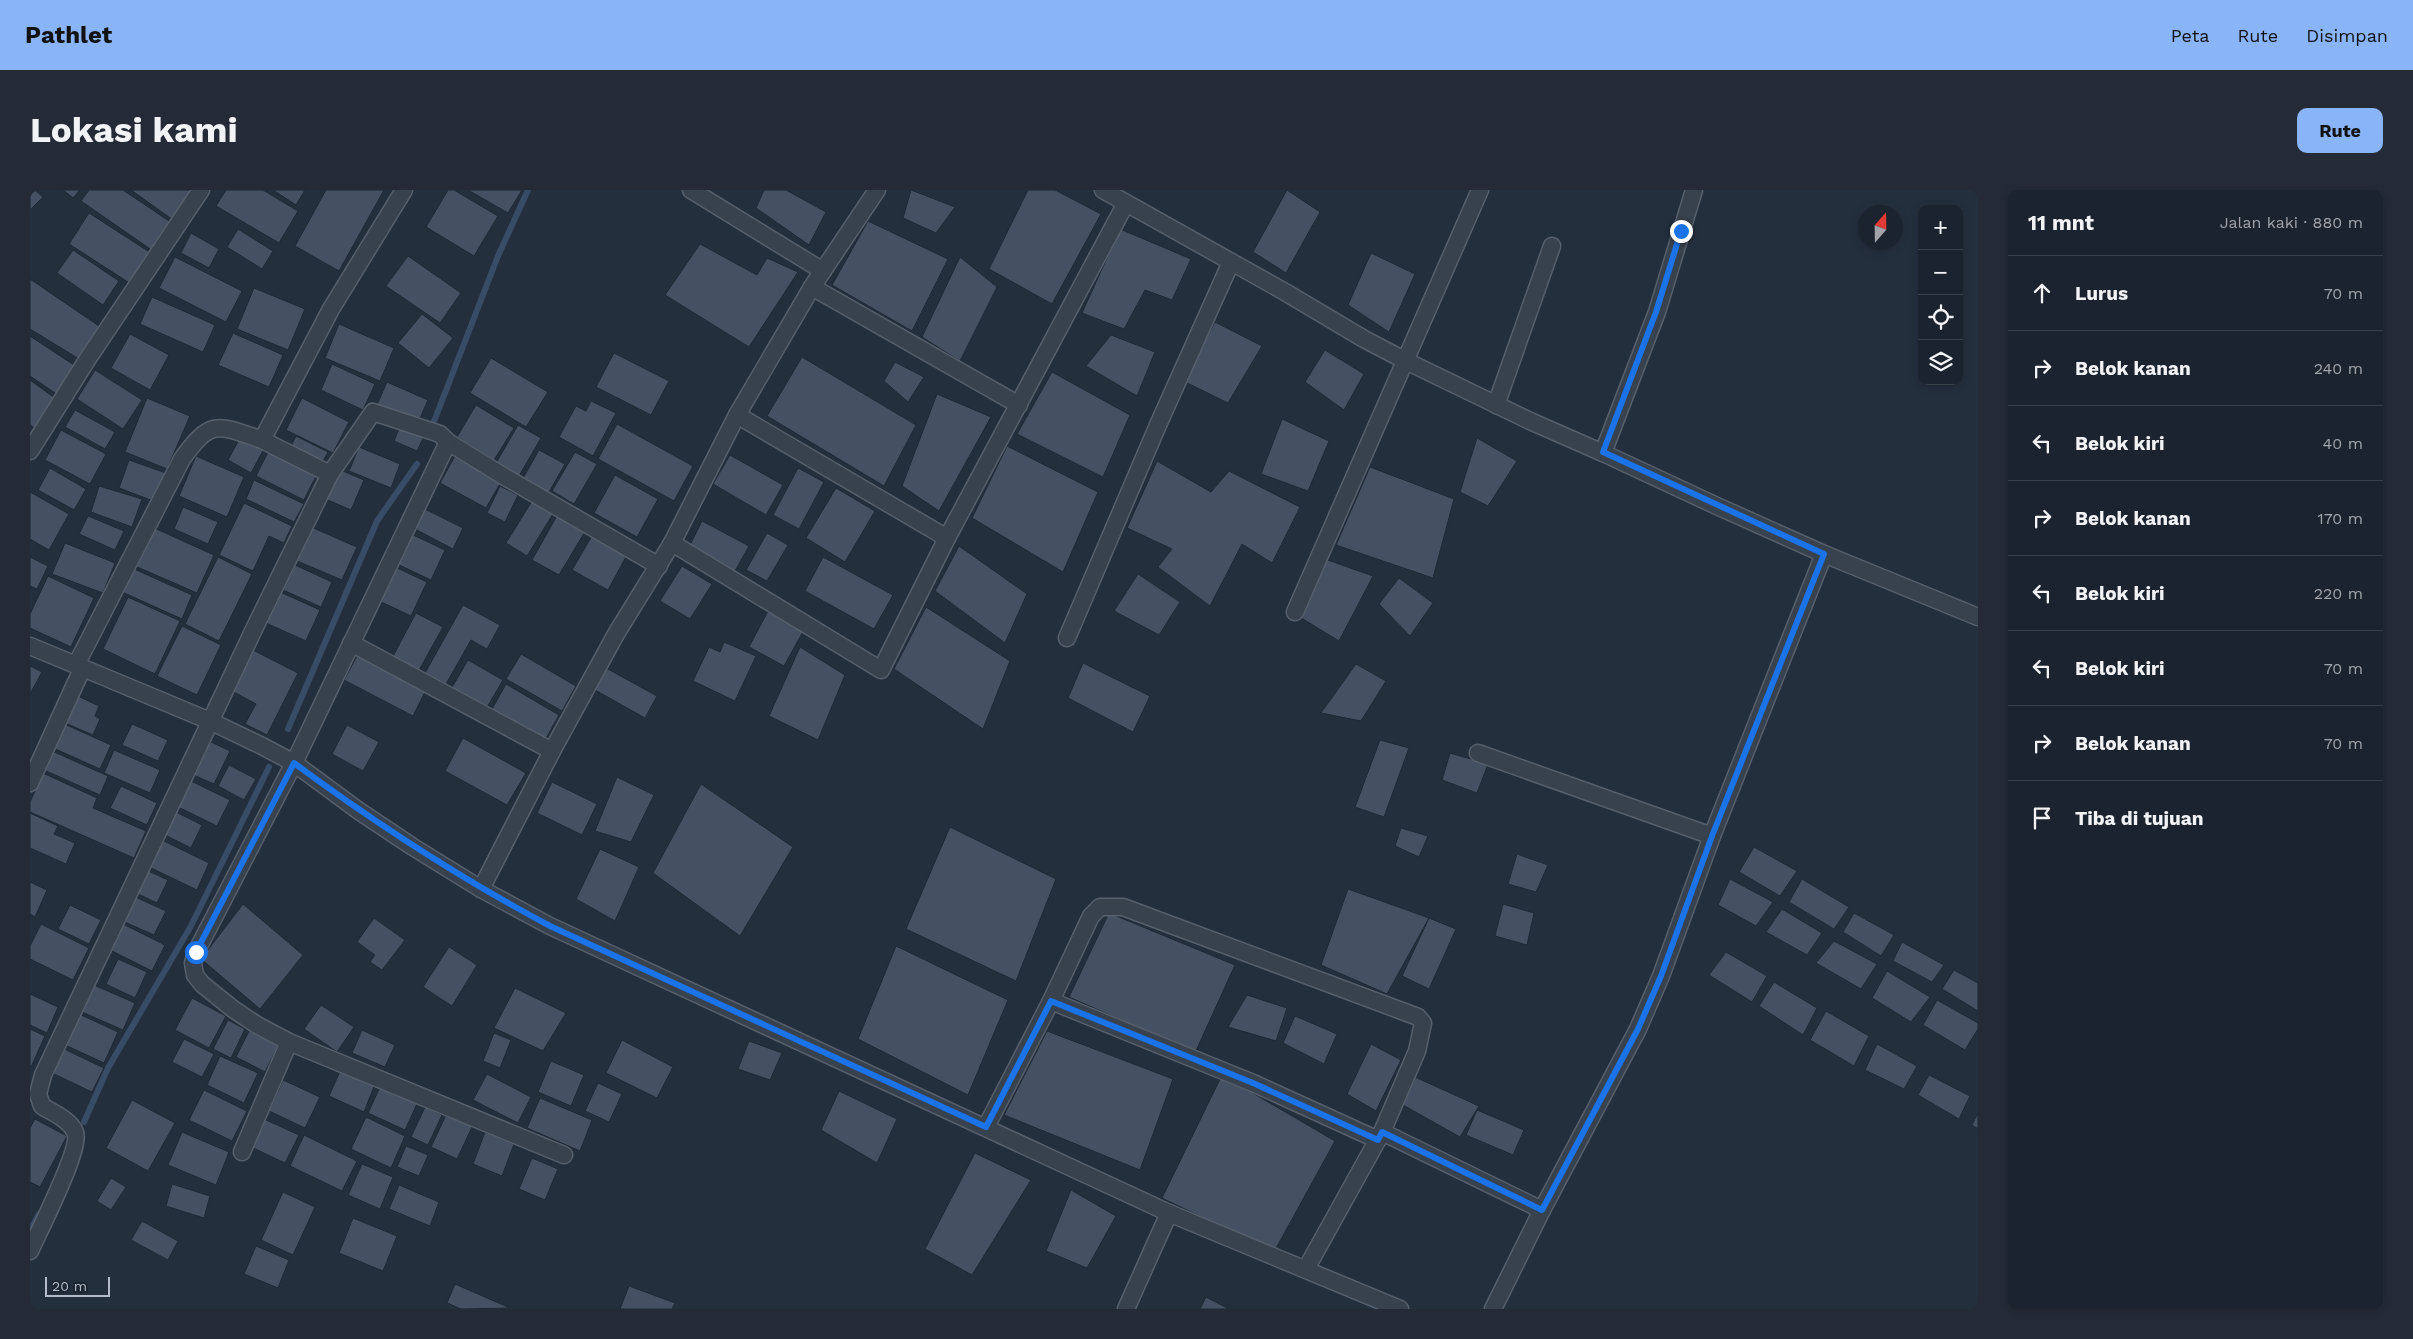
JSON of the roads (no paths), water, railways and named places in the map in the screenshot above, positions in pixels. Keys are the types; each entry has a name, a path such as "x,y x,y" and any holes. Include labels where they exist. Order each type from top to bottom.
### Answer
{"street":[{"path":"30,451 87,360 201,190"},
{"path":"262,440 331,309 404,190"},
{"path":"691,190 822,271"},
{"path":"481,890 552,751 616,634 672,543 737,415 812,287 877,190"},
{"path":"1103,190 1406,361 1496,405 1824,554 1978,618"},
{"path":"1295,612 1480,190"},
{"path":"1603,452 1656,312 1694,190"},
{"path":"672,543 881,670 947,538 1126,203"},
{"path":"1496,405 1552,246"},
{"path":"1067,638 1158,425 1231,262"},
{"path":"812,287 1019,405"},
{"path":"30,1251 74,1153 76,1134 69,1123 42,1106 38,1094 43,1075 210,721 330,474 373,412 440,434 448,442 658,566"},
{"path":"737,415 947,538"},
{"path":"30,783 79,667 182,459 196,439 205,431 216,427 234,430 262,440 330,474"},
{"path":"448,442 294,763 196,952 194,963 195,975 202,984 232,1009 289,1042 564,1155"},
{"path":"1493,1309 1542,1210 1638,1029 1661,976 1712,836 1824,554"},
{"path":"351,643 552,751"},
{"path":"30,646 210,721 294,763 359,811 481,890 559,930 1169,1213 1400,1309"},
{"path":"1478,752 1712,836"},
{"path":"986,1127 1051,1001 1091,916 1100,907 1123,908 1418,1017 1423,1023 1417,1051 1380,1136 1306,1269"},
{"path":"1051,1001 1380,1136 1542,1210"},
{"path":"242,1152 289,1042"},
{"path":"1126,1309 1169,1213"}],"waterway":[{"path":"433,424 498,256 528,190"},
{"path":"288,729 377,521 417,464"},
{"path":"84,1122 108,1068 191,926 269,767"},
{"path":"30,1231 39,1214"}]}
